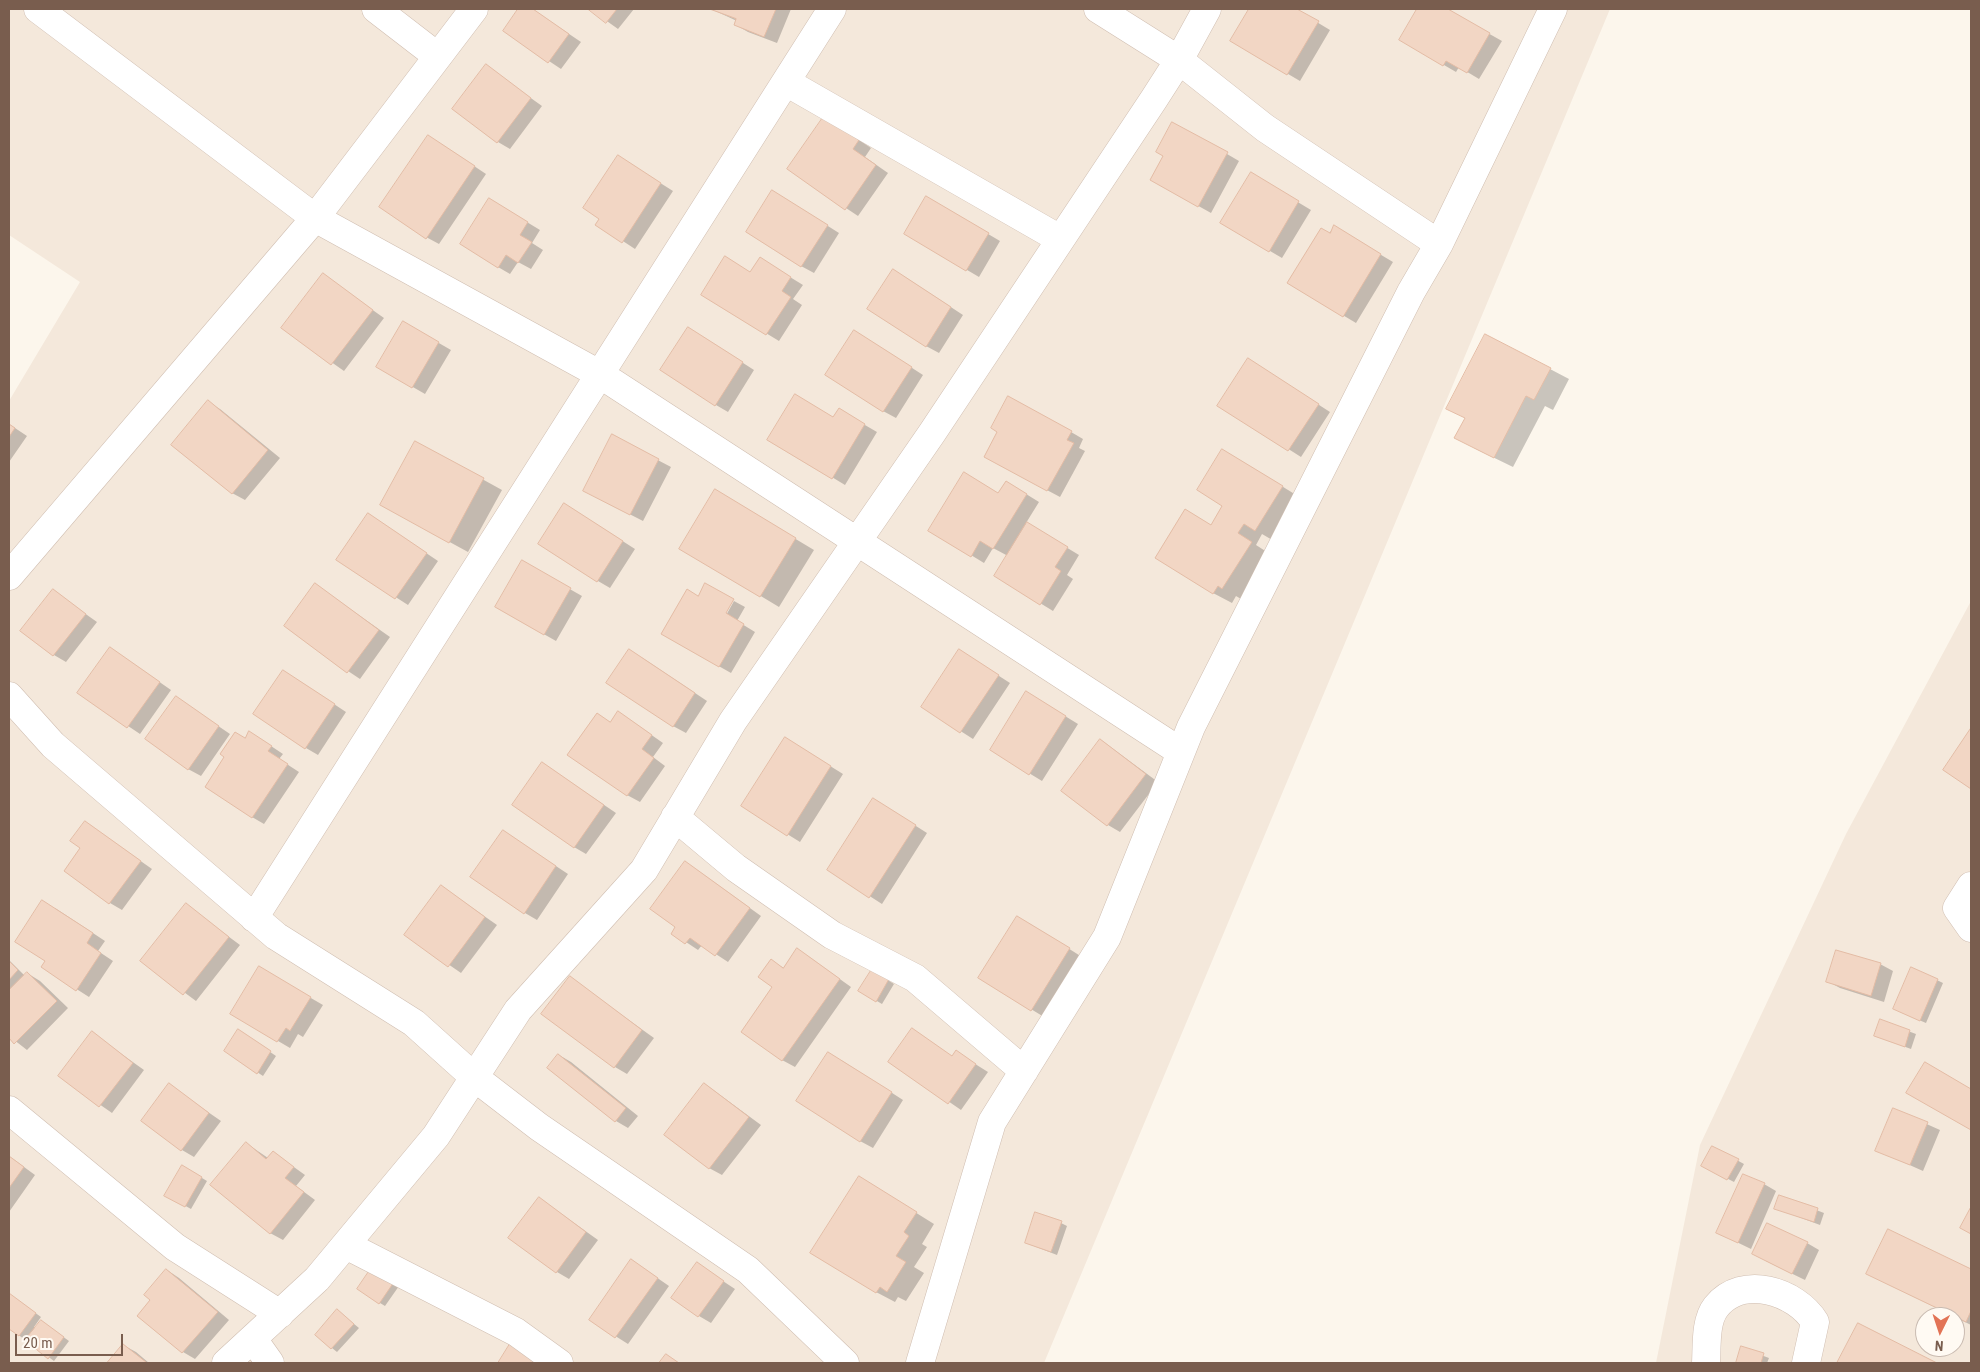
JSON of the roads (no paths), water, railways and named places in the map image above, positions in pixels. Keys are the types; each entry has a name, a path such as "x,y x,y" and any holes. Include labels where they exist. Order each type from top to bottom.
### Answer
{"street":[{"path":"38,9 314,218 601,375 1181,752"},
{"path":"376,9 437,56"},
{"path":"9,576 314,218 474,9"},
{"path":"254,918 832,9"},
{"path":"1098,9 1179,60 1265,128 1439,244"},
{"path":"226,1363 317,1279 346,1245 436,1136 518,1010 644,870 733,722 932,433 1179,60 1207,9"},
{"path":"920,1363 992,1122 1107,937 1191,727 1411,292 1439,244 1553,9"},
{"path":"786,82 1060,239"},
{"path":"9,696 53,745 276,936 414,1023 474,1077 539,1127 748,1270 845,1363"},
{"path":"675,817 736,868 832,935 915,978 1024,1071"},
{"path":"1971,886 1957,908 1971,928"},
{"path":"9,1110 175,1248 280,1314"},
{"path":"346,1245 516,1332 559,1363"},
{"path":"1706,1363 1710,1319 1716,1308 1730,1296 1749,1288 1785,1296 1803,1306 1810,1314 1815,1322 1806,1363"},
{"path":"252,1339 270,1363"}]}
